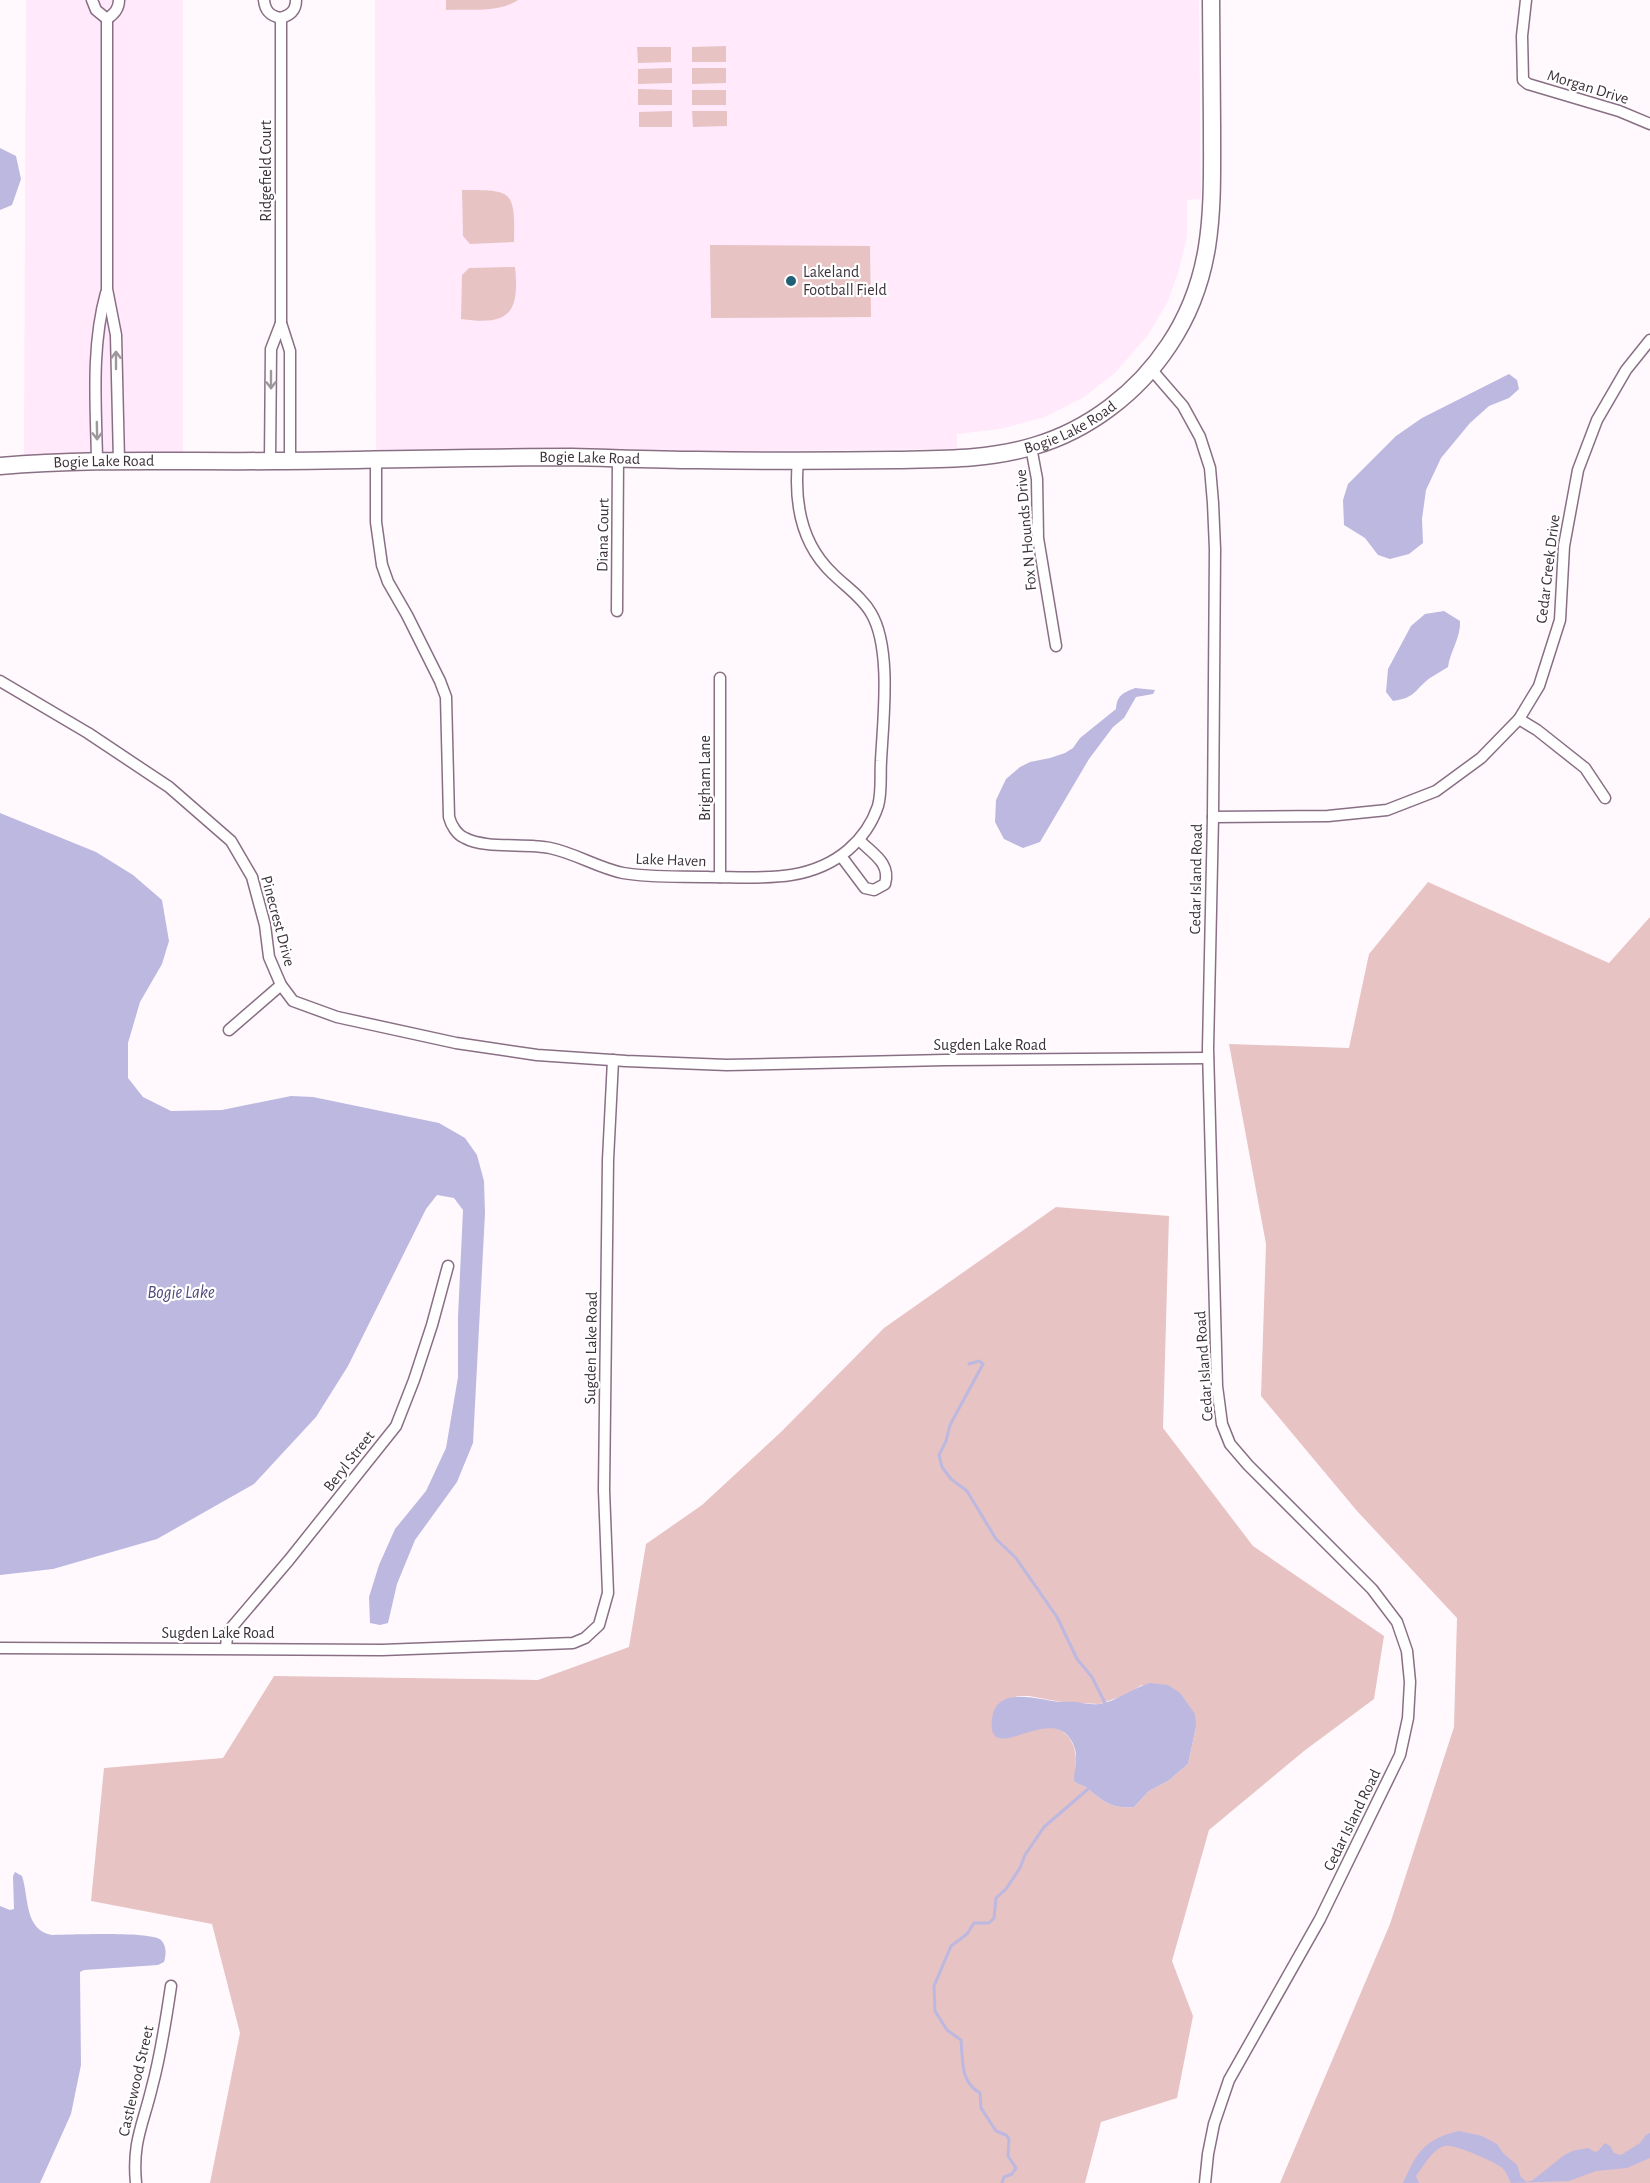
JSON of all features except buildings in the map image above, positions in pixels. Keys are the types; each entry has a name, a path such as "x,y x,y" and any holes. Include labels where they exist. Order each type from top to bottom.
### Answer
{"main road":[{"name":"Bogie Lake Road","path":"0,466 98,460 290,461 573,458 798,461 963,458 992,456 1031,447 1065,434 1093,419 1122,398 1151,369 1168,347 1199,285 1208,248 1211,221 1213,173 1211,0"}],"street":[{"path":"92,0 96,10 107,19"},
{"path":"107,19 114,14 119,0"},
{"path":"264,0 267,11 281,18 292,13 296,0"},
{"name":"Morgan Drive","path":"1526,0 1522,36 1522,75 1528,84 1619,111 1650,124"},
{"name":"Ridgefield Court","path":"281,18 281,323 290,351 290,461"},
{"path":"107,19 107,289 116,334 119,461"},
{"path":"98,460 96,386 98,332 107,289"},
{"name":"Ridgefield Court","path":"270,461 271,349 281,323"},
{"name":"Cedar Creek Drive","path":"1213,817 1328,816 1388,810 1436,791 1481,758 1519,719 1539,686 1560,620 1564,546 1578,470 1597,420 1626,370 1650,340"},
{"name":"Cedar Island Road","path":"1151,369 1183,406 1200,437 1210,468 1213,503 1215,549 1213,817 1208,1058 1217,1386 1222,1424 1230,1444 1248,1466 1372,1589 1385,1605 1397,1622 1407,1651 1410,1682 1408,1718 1400,1755 1320,1919 1229,2080 1214,2124 1205,2183"},
{"path":"96,386 116,385"},
{"name":"Fox N Hounds Drive","path":"1031,447 1037,479 1038,538 1056,646"},
{"name":"Diana Court","path":"617,611 618,459"},
{"name":"Lake Haven","path":"376,460 376,522 382,565 388,582 407,615 446,697 449,817 460,835 474,842 551,848 621,873 720,877 789,876 816,870 841,856 859,840 870,826 878,804 884,701 884,668 879,637 871,613 819,560 809,544 799,508 798,461"},
{"name":"Brigham Lane","path":"720,678 720,877"},
{"name":"Pinecrest Drive","path":"0,681 88,733 169,787 231,841 252,877 266,925 269,957 281,985 293,1001 337,1017 456,1043 537,1054 613,1060"},
{"path":"1519,719 1537,730 1585,768 1605,798"},
{"path":"841,856 865,888 874,890 885,884 888,875 885,866 859,840"},
{"path":"229,1030 281,985"},
{"name":"Sugden Lake Road","path":"0,1648 382,1650 558,1644 573,1643 585,1638 599,1625 608,1593 604,1454 608,1160 613,1060 727,1065 945,1060 1208,1058"},
{"name":"Beryl Street","path":"226,1648 227,1636 232,1627 289,1560 396,1425 414,1380 448,1266"},
{"name":"Castlewood Street","path":"136,2183 136,2143 157,2068 171,1986"}],"shaded area":[{"path":"26,0 183,0 183,454 24,455"},
{"path":"375,0 1199,0 1201,199 1187,200 1187,236 1179,270 1168,301 1148,335 1116,372 1084,397 1045,417 1000,429 957,434 957,449 376,454"},
{"path":"446,0 518,0 493,9 446,10"},
{"path":"726,46 726,62 692,62 692,47"},
{"path":"637,47 671,47 671,62 638,63"},
{"path":"672,68 672,83 638,84 638,69"},
{"path":"692,68 726,68 726,83 692,84"},
{"path":"638,89 672,90 672,105 638,105"},
{"path":"692,90 726,90 726,105 692,105"},
{"path":"672,111 672,127 639,127 639,112"},
{"path":"692,111 727,111 727,126 693,127"},
{"path":"462,190 492,191 508,196 513,212 514,242 470,244 463,236"},
{"name":"Lakeland Football Field","path":"710,245 870,246 871,317 711,318"},
{"path":"515,267 515,296 513,306 508,313 490,320 461,319 462,275 469,268"},
{"path":"1428,882 1609,963 1650,917 1650,2183 1280,2183 1390,1924 1454,1727 1457,1618 1357,1511 1261,1396 1266,1244 1229,1044 1349,1048 1369,954"},
{"path":"1056,1207 1169,1216 1163,1428 1253,1546 1384,1636 1374,1699 1304,1751 1209,1830 1172,1961 1193,2016 1177,2098 1101,2122 1085,2183 210,2183 240,2033 212,1924 91,1901 104,1768 223,1758 274,1676 538,1680 629,1647 646,1544 702,1505 781,1432 884,1328","holes":["1142,1685 1196,1727 1188,1764 1168,1781 1149,1791 1134,1807 1119,1807 1103,1801 1075,1781 1074,1747 1069,1737 1061,1730 1051,1727 1040,1728 994,1711 1003,1701 1018,1696 1099,1704 1123,1696"]}],"water":[{"path":"0,148 16,156 21,179 12,205 0,210"},
{"path":"1509,374 1517,380 1519,389 1509,398 1489,406 1470,423 1441,458 1426,490 1422,519 1423,543 1409,554 1390,559 1378,555 1365,538 1344,525 1343,500 1348,484 1396,436 1422,418"},
{"path":"1444,611 1460,621 1459,633 1448,667 1430,678 1411,695 1393,701 1386,692 1388,669 1411,626 1425,614"},
{"path":"1135,688 1155,690 1153,694 1136,697 1124,718 1113,727 1089,759 1040,842 1023,848 1004,839 995,822 996,800 1006,779 1030,762 1050,758 1073,748 1080,738 1116,709 1121,695"},
{"name":"Bogie Lake","path":"0,813 96,852 133,875 162,900 169,941 162,964 140,1002 128,1043 128,1078 143,1097 171,1111 222,1110 291,1096 313,1097 439,1123 465,1138 477,1155 484,1181 485,1213 473,1443 457,1482 415,1540 397,1584 388,1623 380,1625 370,1623 369,1597 379,1565 395,1529 426,1491 446,1448 458,1377 463,1210 454,1198 437,1195 426,1209 348,1366 316,1417 254,1484 157,1539 53,1569 0,1575"},
{"path":"1150,1683 1168,1685 1180,1693 1195,1714 1196,1727 1188,1764 1168,1781 1149,1791 1134,1807 1108,1804 1074,1781 1076,1753 1066,1734 1054,1729 1040,1729 1000,1738 993,1733 992,1719 995,1709 1000,1702 1008,1698 1026,1697 1056,1702 1099,1704"},
{"path":"15,1872 22,1876 32,1920 43,1932 52,1935 142,1935 161,1940 166,1951 164,1962 158,1965 80,1972 81,2065 71,2114 40,2183 0,2183 0,1906 10,1910 14,1909 13,1876"},
{"path":"1459,2131 1482,2136 1497,2144 1503,2153 1517,2165 1521,2177 1527,2182 1572,2151 1588,2148 1595,2152 1605,2143 1614,2153 1621,2155 1640,2143 1650,2133 1650,2158 1627,2168 1596,2171 1569,2181 1511,2183 1504,2170 1496,2164 1465,2150 1445,2146 1432,2154 1416,2176 1419,2183 1403,2183 1413,2162 1424,2148 1438,2138"}],"waterway":[{"path":"969,1364 979,1361 983,1364 950,1425 939,1455 942,1467 951,1479 967,1491 996,1539 1016,1558 1057,1617 1077,1659 1092,1677 1105,1703"},
{"path":"1002,2183 1004,2177 1012,2174 1016,2168 1008,2156 1009,2139 1006,2135 996,2131 981,2108 980,2093 966,2077 961,2040 947,2030 935,2011 934,1986 951,1946 967,1934 974,1923 989,1923 994,1918 996,1898 1006,1889 1044,1827 1088,1789"}],"place":[{"name":"Lakeland Football Field","path":"791,281"}]}
